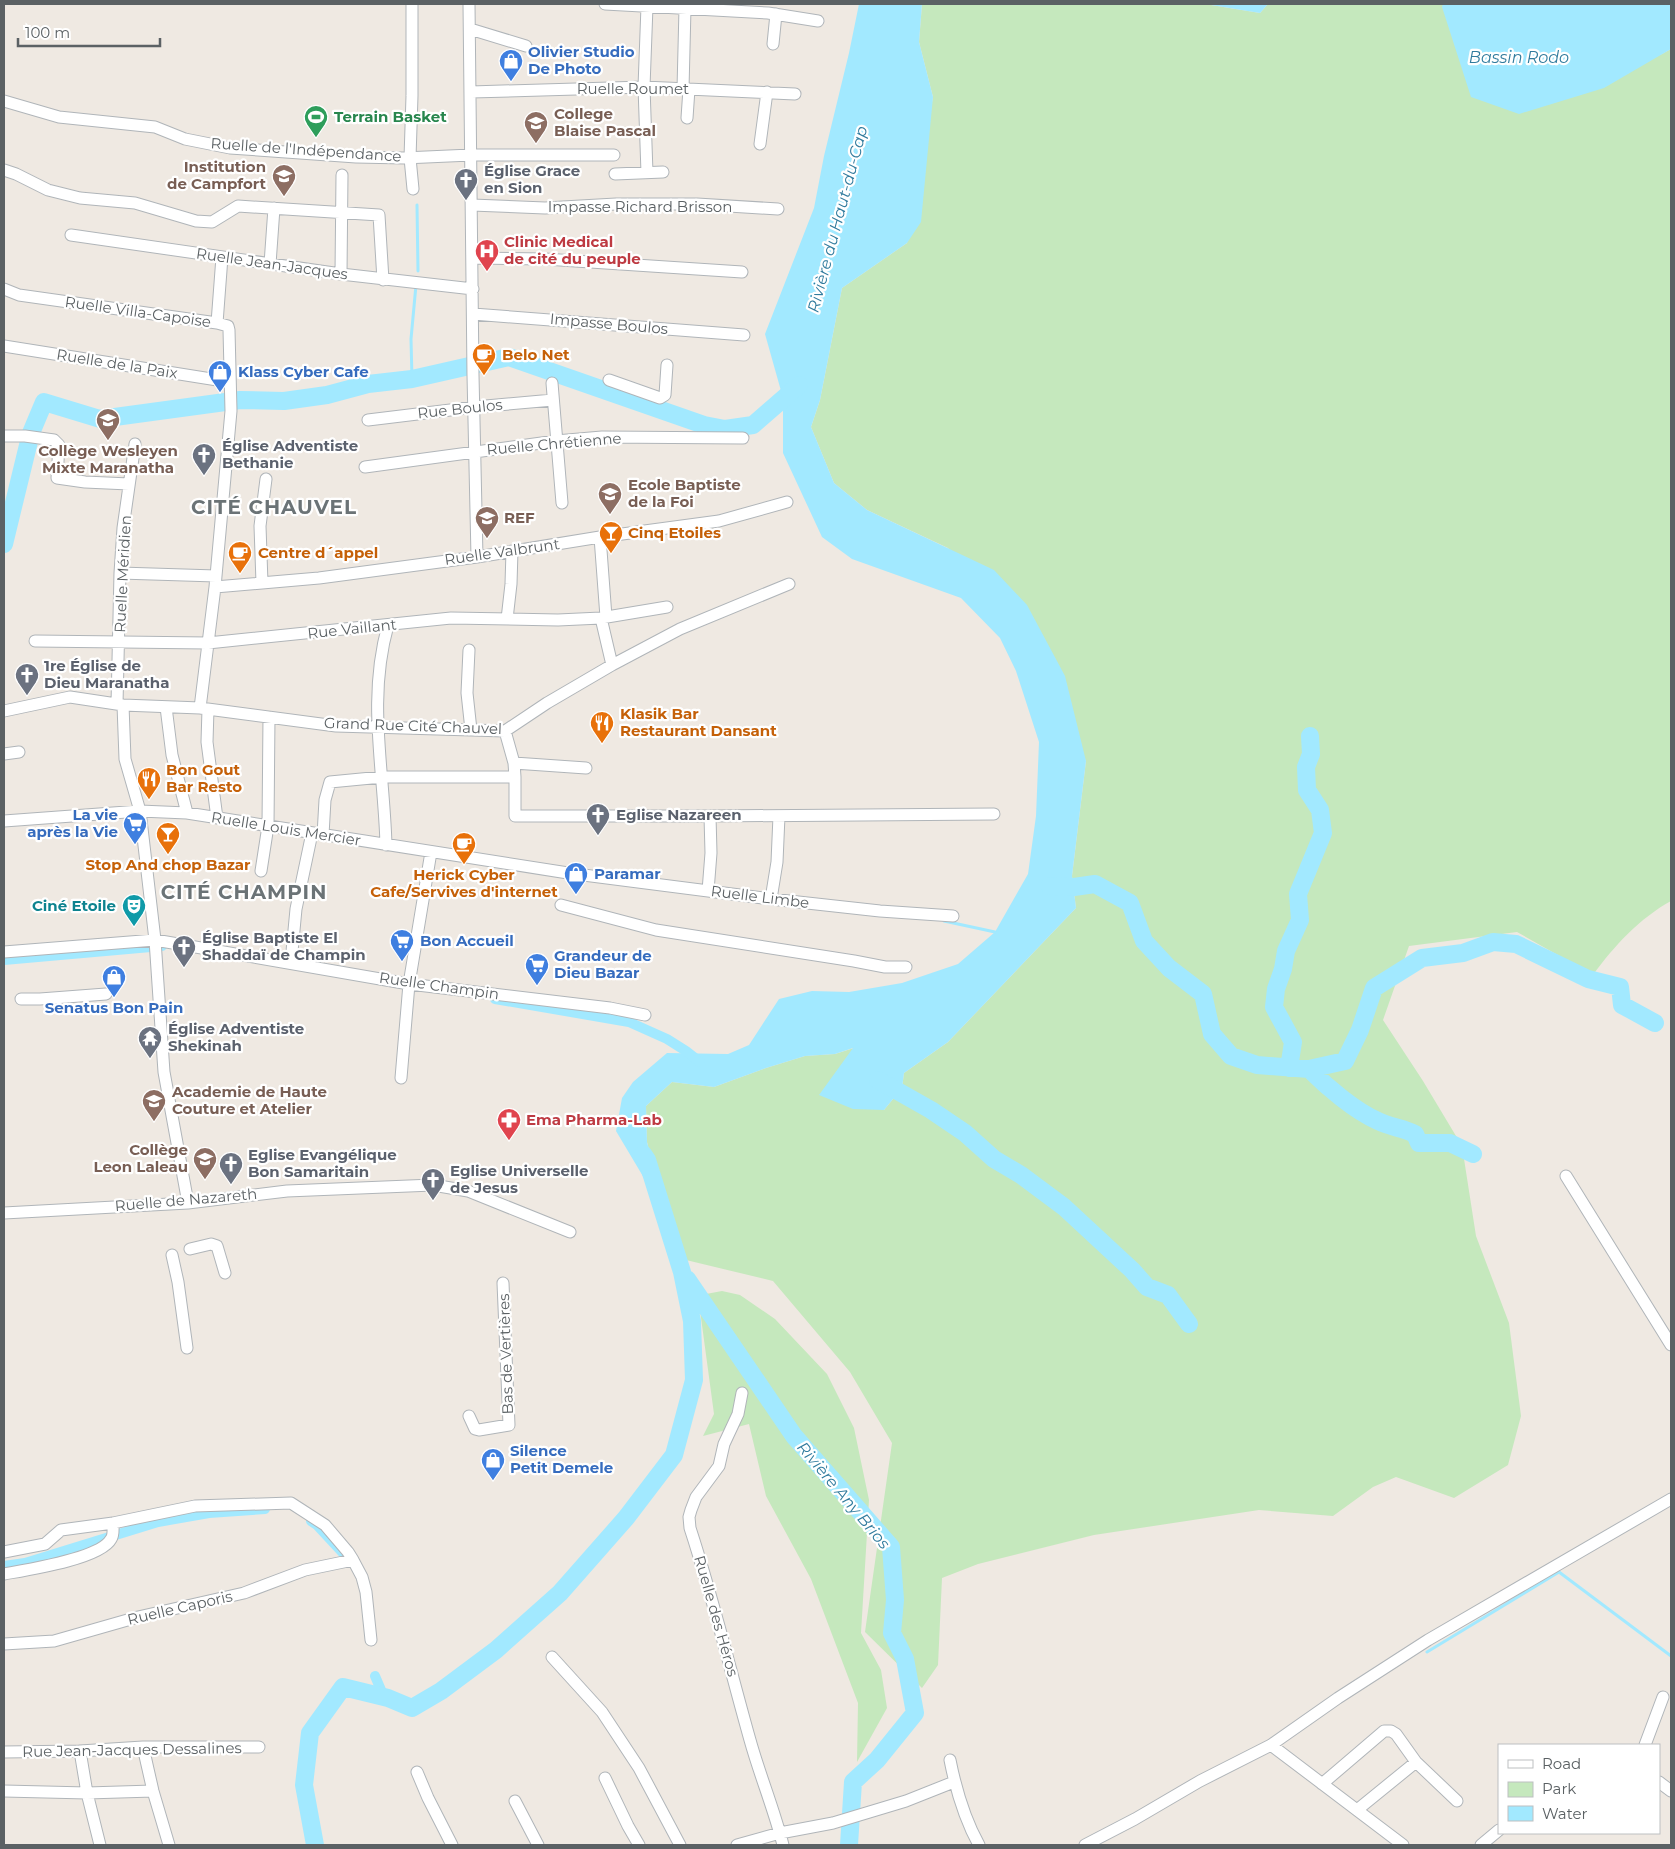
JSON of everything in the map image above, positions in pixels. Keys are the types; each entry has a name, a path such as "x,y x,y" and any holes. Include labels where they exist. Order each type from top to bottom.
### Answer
{"street":[{"path":"412,4 410,158 413,189"},
{"path":"470,4 473,375 477,557"},
{"path":"605,4 776,14 818,21"},
{"path":"647,6 644,87 647,173"},
{"path":"685,8 688,118"},
{"path":"773,44 776,14"},
{"path":"470,28 526,46"},
{"name":"Ruelle Roumet","path":"471,92 644,87 795,94"},
{"path":"760,144 767,92"},
{"name":"Ruelle de l'Indépendance","path":"4,101 59,117 155,127 185,139 230,148 356,157 410,158 471,155 614,155"},
{"path":"4,170 48,190 80,198 135,203 196,221 212,222 238,206 379,215 383,280"},
{"path":"615,174 663,172"},
{"path":"341,274 342,175"},
{"name":"Impasse Richard Brisson","path":"472,205 545,208 616,204 698,204 778,209"},
{"path":"270,264 274,208"},
{"name":"Ruelle Jean-Jacques","path":"71,235 383,280 411,281 473,289"},
{"path":"217,323 222,257"},
{"path":"472,258 544,260 742,272"},
{"name":"Ruelle Villa-Capoise","path":"4,289 19,295 217,323 225,325 229,330 231,406 208,643 204,708 217,818"},
{"name":"Impasse Boulos","path":"473,314 744,335"},
{"name":"Ruelle de la Paix","path":"4,346 230,382"},
{"path":"609,380 656,398 663,397 665,395 667,365"},
{"path":"552,383 562,503"},
{"name":"Rue Boulos","path":"368,420 474,407 553,400"},
{"path":"4,436 39,437 54,440 58,445 57,478 85,482 129,484"},
{"name":"Ruelle Chrétienne","path":"366,467 556,441 602,437 743,438"},
{"name":"Ruelle Méridien","path":"135,444 120,573 120,705 125,759 140,811 155,940 164,1072 188,1203"},
{"path":"262,583 260,526 266,479"},
{"name":"Ruelle Valbrunt","path":"120,573 262,583 335,576 719,521 787,502"},
{"path":"600,537 603,618 612,665"},
{"path":"507,619 512,551"},
{"name":"Grand Rue Cité Chauvel","path":"4,711 70,697 120,705 204,708 336,726 505,731 547,703 612,665 680,629 789,584"},
{"name":"Rue Vaillant","path":"36,641 208,643 452,618 558,620 603,618 667,607"},
{"path":"386,845 377,727 379,668 388,625"},
{"path":"469,650 468,693 471,730"},
{"path":"166,707 172,755 187,812"},
{"path":"261,871 268,826 269,717"},
{"path":"505,731 514,763 515,816 994,814"},
{"path":"4,754 19,752"},
{"path":"514,763 586,768"},
{"path":"291,962 296,909 330,782 382,777 515,777"},
{"name":"Ruelle Louis Mercier","path":"4,821 140,811 187,812 568,873"},
{"path":"708,891 711,853 710,816"},
{"path":"772,899 778,816"},
{"path":"401,1078 409,984 431,852"},
{"name":"Ruelle Limbe","path":"568,873 772,899 880,911 953,916"},
{"path":"561,905 656,930 885,967 906,967"},
{"name":"Ruelle Champin","path":"4,952 155,940 291,962 409,984 610,1008 645,1015"},
{"path":"21,999 106,994"},
{"path":"1566,1176 1670,1341"},
{"name":"Ruelle de Nazareth","path":"4,1213 188,1203 287,1191 433,1185 468,1191 570,1232"},
{"path":"190,1249 211,1244 217,1246 224,1274"},
{"path":"172,1255 178,1282 187,1348"},
{"name":"Bas de Vertières","path":"468,1416 475,1429 479,1430 509,1425 503,1284"},
{"name":"Ruelle des Héros","path":"742,1393 738,1414 724,1444 719,1466 696,1497 689,1517 690,1528 730,1662 750,1742 783,1845"},
{"path":"1085,1845 1135,1819 1200,1781 1271,1745 1338,1698 1428,1640 1671,1499"},
{"path":"4,1552 44,1544 62,1530 113,1523 195,1506 291,1503 325,1525 353,1560 362,1577 366,1592 371,1640"},
{"path":"4,1574 43,1568 92,1551 110,1541 113,1523"},
{"name":"Ruelle Caporis","path":"4,1644 54,1641 138,1617 244,1593 305,1570 353,1560"},
{"path":"552,1657 602,1712 639,1768 680,1845"},
{"path":"1645,1744 1664,1696"},
{"path":"1322,1784 1384,1731 1392,1731 1416,1762 1457,1801"},
{"path":"1271,1745 1403,1845"},
{"path":"143,1747 153,1791 169,1845"},
{"name":"Rue Jean-Jacques Dessalines","path":"4,1752 80,1751 143,1747 259,1747"},
{"path":"80,1751 87,1793 100,1845"},
{"path":"950,1760 954,1782 967,1823 978,1845"},
{"path":"1357,1810 1416,1762"},
{"path":"417,1772 452,1845"},
{"path":"605,1778 639,1845"},
{"path":"737,1845 780,1833 833,1823 954,1782"},
{"path":"1660,1783 1671,1790"},
{"path":"4,1791 87,1793 153,1791"},
{"path":"515,1801 538,1845"},
{"path":"1481,1845 1498,1831"}],"green space":[{"path":"922,4 1205,4 1260,13 1268,4 1444,4 1660,55 1671,49 1671,901 1638,924 1593,975 1517,932 1409,946 1383,1020 1462,1146 1476,1236 1509,1323 1521,1416 1508,1465 1454,1498 1396,1477 1373,1487 1333,1516 1259,1510 1094,1535 978,1564 942,1578 938,1665 922,1688 865,1632 892,1443 850,1372 773,1281 686,1260 674,1245 647,1142 646,1106 672,1082 714,1087 805,1056 835,1054 854,1048 884,1110 902,1088 904,1073 948,1042 1076,908 1072,876 1086,761 948,548 867,510 834,483 811,427 820,400 842,288 907,243 933,97 919,42"},
{"path":"722,1291 740,1295 775,1319 827,1374 854,1428 869,1500 861,1633 881,1670 887,1708 857,1762 858,1703 811,1579 766,1496 749,1424 703,1436 714,1414 699,1303 706,1294"}],"water":[{"path":"859,4 922,4 919,42 933,97 921,222 907,243 842,288 820,400 811,427 834,483 867,510 994,570 1027,605 1065,676 1086,761 1072,876 1076,908 948,1042 904,1073 902,1088 884,1110 853,1109 819,1095 853,1048 835,1054 805,1056 714,1087 672,1082 646,1106 647,1142 655,1173 644,1178 616,1131 622,1098 633,1082 667,1053 728,1054 749,1045 779,999 812,991 849,992 902,983 958,964 995,932 1028,874 1036,816 1039,742 1016,671 1000,638 961,598 852,559 822,537 783,453 783,398 765,334 814,208"},
{"path":"1205,4 1268,4 1260,13"},
{"name":"Bassin Rodo","path":"1443,4 1671,4 1671,49 1604,88 1519,114 1471,97 1442,7"}],"waterway":[{"path":"417,205 418,271"},
{"path":"412,379 411,339 416,285"},
{"path":"4,544 31,433 44,402 100,419 240,400 284,401 327,395 368,384 412,379 509,357 704,425 725,429 753,425 799,385"},
{"path":"1289,1068 1293,1042 1274,1007 1276,989 1283,969 1286,951 1300,920 1298,894 1323,833 1320,810 1307,790 1306,767 1311,754 1310,736"},
{"path":"1050,886 1074,887 1095,884 1130,903 1144,941 1169,968 1203,994 1212,1034 1231,1056 1257,1065 1309,1069 1345,1061 1360,1030 1374,988 1422,958 1463,953 1493,942 1516,944 1588,979 1620,987 1622,1005 1655,1023"},
{"path":"944,921 995,932"},
{"path":"4,960 162,946"},
{"path":"495,999 629,1022 667,1039 700,1062"},
{"path":"1309,1069 1351,1105 1369,1117 1415,1134 1419,1143 1450,1143 1473,1154"},
{"path":"878,1080 931,1110 965,1133 994,1159 1021,1175 1064,1207 1132,1270 1147,1287 1168,1295 1189,1324"},
{"name":"Rivière du Haut-du-Cap","path":"315,1845 304,1785 310,1733 343,1687 388,1698 412,1708 441,1691 496,1650 560,1593 626,1518 674,1455 694,1380 692,1321 682,1272 647,1160 643,1154"},
{"name":"Rivière Any Brios","path":"687,1279 794,1436 891,1547 895,1600 892,1633 905,1659 915,1713 877,1760 853,1782 849,1845"},
{"path":"4,1566 25,1563 158,1522 209,1513 265,1509"},
{"path":"311,1521 343,1553"},
{"path":"1427,1652 1559,1572 1671,1656"},
{"path":"375,1676 384,1697"}],"place":[{"name":"Olivier Studio De Photo","path":"511,82"},
{"name":"Terrain Basket","path":"316,138"},
{"name":"College Blaise Pascal","path":"536,144"},
{"name":"Institution de Campfort","path":"284,197"},
{"name":"Église Grace en Sion","path":"466,201"},
{"name":"Clinic Medical de cité du peuple","path":"487,272"},
{"name":"Belo Net","path":"484,376"},
{"name":"Klass Cyber Cafe","path":"220,393"},
{"name":"Collège Wesleyen Mixte Maranatha","path":"108,441"},
{"name":"Église Adventiste Bethanie","path":"204,476"},
{"name":"Ecole Baptiste de la Foi","path":"610,515"},
{"name":"REF","path":"487,539"},
{"name":"Cinq Etoiles","path":"611,554"},
{"name":"Centre d´appel","path":"240,574"},
{"name":"1re Église de Dieu Maranatha","path":"27,696"},
{"name":"Klasik Bar Restaurant Dansant","path":"602,744"},
{"name":"Bon Gout Bar Resto","path":"149,800"},
{"name":"Eglise Nazareen","path":"598,836"},
{"name":"La vie après la Vie","path":"135,845"},
{"name":"Stop And chop Bazar","path":"168,855"},
{"name":"Herick Cyber Cafe/Servives d'internet","path":"464,865"},
{"name":"Paramar","path":"576,895"},
{"name":"Ciné Etoile","path":"134,927"},
{"name":"Bon Accueil","path":"402,962"},
{"name":"Église Baptiste El Shaddaï de Champin","path":"184,968"},
{"name":"Grandeur de Dieu Bazar","path":"537,986"},
{"name":"Senatus Bon Pain","path":"114,998"},
{"name":"Église Adventiste Shekinah","path":"150,1059"},
{"name":"Academie de Haute Couture et Atelier","path":"154,1122"},
{"name":"Ema Pharma-Lab","path":"509,1141"},
{"name":"Collège Leon Laleau","path":"205,1180"},
{"name":"Eglise Evangélique Bon Samaritain","path":"231,1185"},
{"name":"Eglise Universelle de Jesus","path":"433,1201"},
{"name":"Silence Petit Demele","path":"493,1481"}],"district":[{"name":"CITÉ CHAUVEL","path":"274,507"},
{"name":"CITÉ CHAMPIN","path":"244,892"}]}
